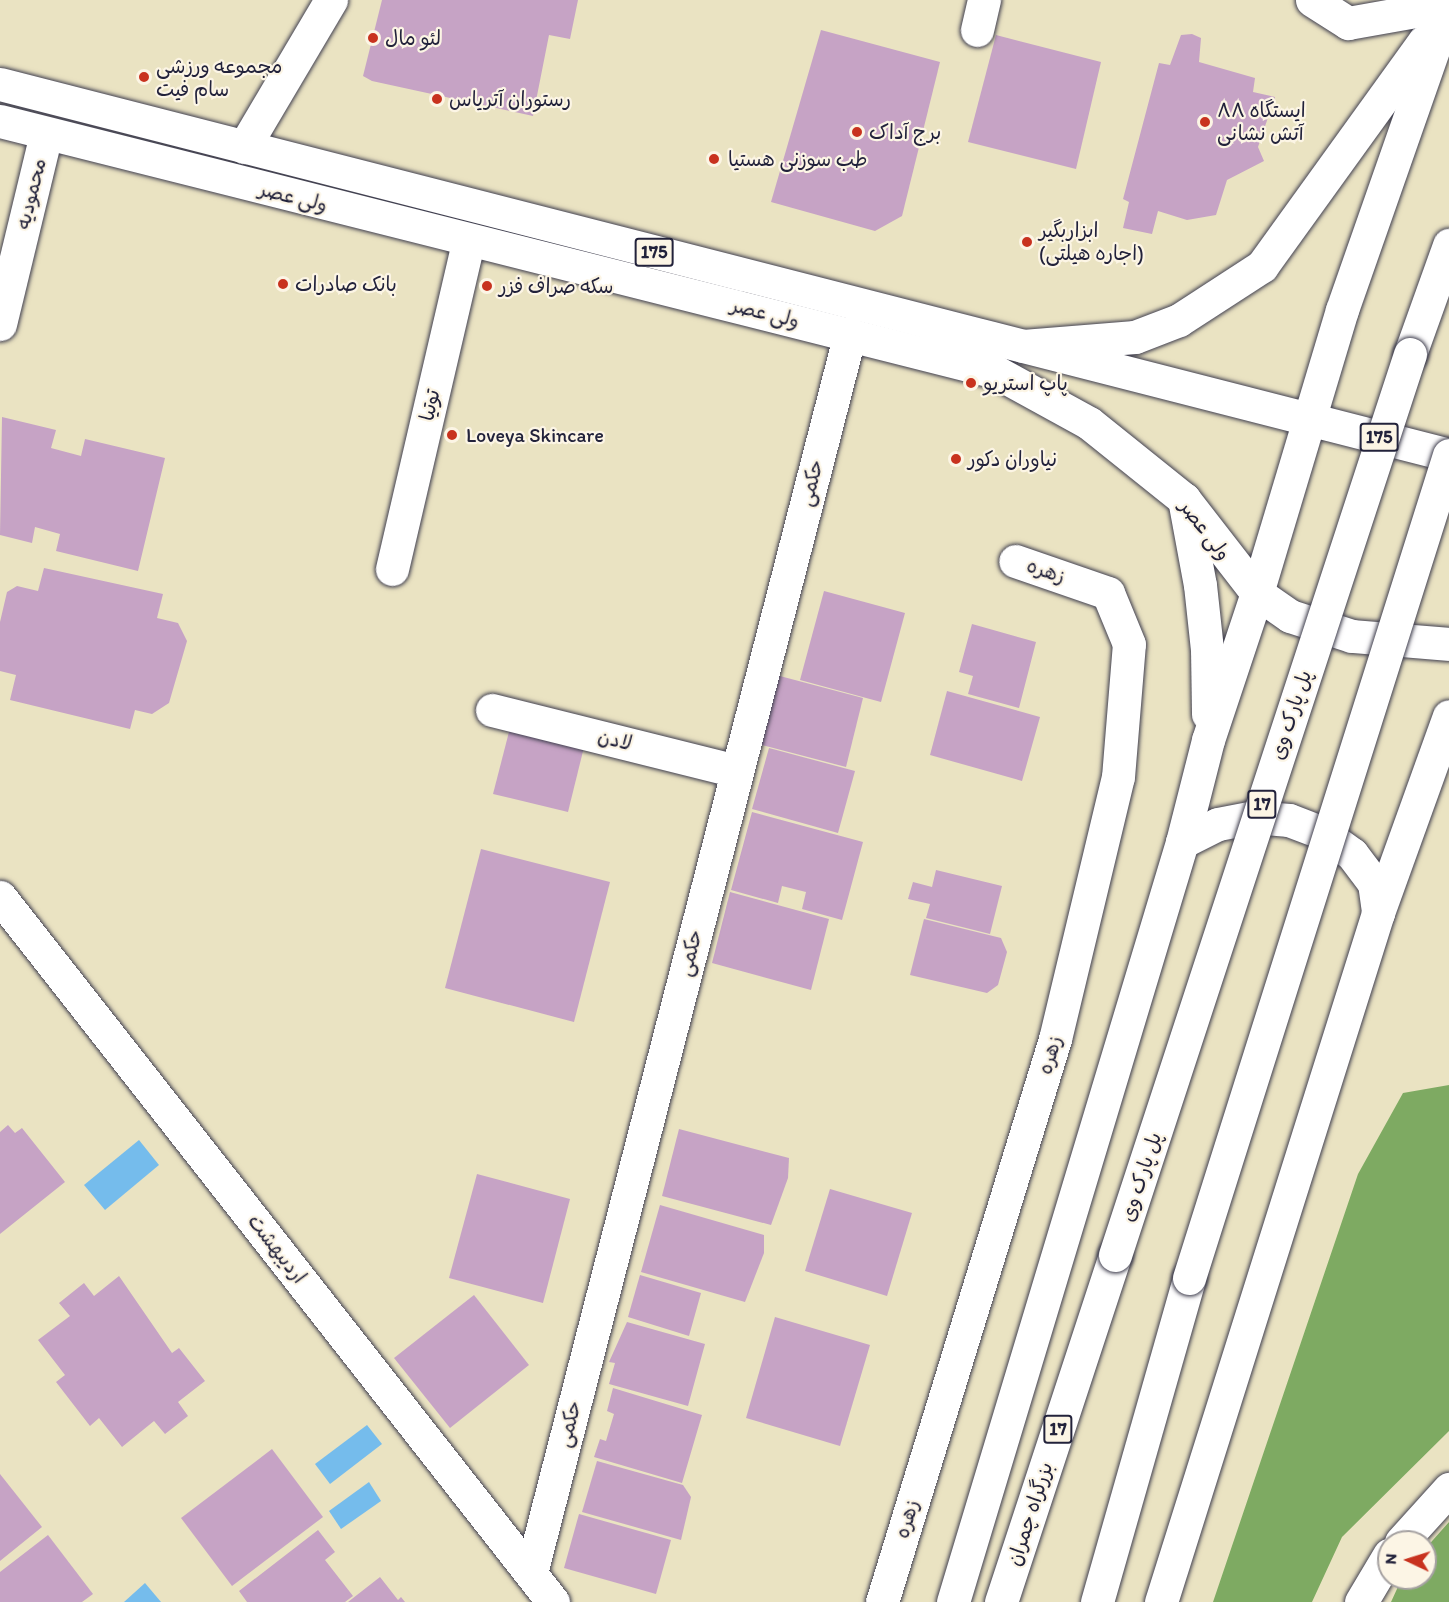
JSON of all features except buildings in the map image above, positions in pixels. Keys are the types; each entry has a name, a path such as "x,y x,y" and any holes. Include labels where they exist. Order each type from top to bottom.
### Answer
{"main road":[{"path":"244,147 331,0"},
{"path":"1312,0 1348,23 1449,5"},
{"path":"1023,346 1135,337 1179,320 1262,266 1449,5"},
{"path":"953,1602 1182,842 1208,740 1257,593 1342,310 1449,5"},
{"name":"ولی عصر","path":"0,84 1449,455"},
{"name":"ولی عصر","path":"0,121 468,242 850,333 996,372 1089,423 1184,499 1257,593 1290,616 1352,636 1449,644"},
{"name":"محمودیه","path":"0,324 46,134"},
{"name":"توتیا","path":"392,569 468,242"},
{"name":"پل پارک وی","path":"1115,1255 1410,354 1449,245"},
{"name":"حکمی","path":"531,1573 850,333"},
{"path":"1097,1602 1189,1278 1449,455"},
{"path":"1184,499 1200,585 1207,648 1208,740"},
{"name":"زهره","path":"882,1602 1055,1040 1118,777 1129,644 1108,593 1015,561"},
{"name":"لادن","path":"492,710 737,771"},
{"path":"1161,1602 1378,913 1449,716"},
{"path":"1182,842 1218,824 1254,817 1289,820 1323,833 1352,854 1374,883 1378,913"},
{"name":"اردیبهشت","path":"0,897 553,1602"},
{"name":"بزرگراه چمران","path":"1001,1602 1115,1255"},
{"path":"1412,1530 1449,1490"},
{"path":"1361,1602 1377,1576"}],"green space":[{"path":"1449,1085 1449,1431 1342,1537 1312,1602 1213,1602 1358,1174 1403,1093"},
{"path":"1449,1522 1449,1602 1391,1602 1396,1590 1437,1590 1437,1536"}],"water":[{"path":"139,1140 159,1165 105,1210 84,1185"},
{"path":"367,1425 382,1444 330,1484 315,1464"},
{"path":"369,1482 381,1501 341,1529 329,1511"},
{"path":"145,1583 161,1602 124,1602"}],"place":[{"name":"لئو مال","path":"373,38"},
{"name":"مجموعه ورزشی سام فیت","path":"144,77"},
{"name":"رستوران آتریاس","path":"437,99"},
{"name":"ایستگاه ۸۸ آتش نشانی","path":"1205,122"},
{"name":"برج آداک","path":"857,132"},
{"name":"طب سوزنی هستیا","path":"714,159"},
{"name":"ابزاربگیر (اجاره هیلتی)","path":"1027,242"},
{"name":"بانک صادرات","path":"283,284"},
{"name":"سکه صراف فزر","path":"487,286"},
{"name":"پاپ استریو","path":"971,383"},
{"name":"Loveya Skincare","path":"452,435"},
{"name":"نیاوران دکور","path":"956,459"}]}
